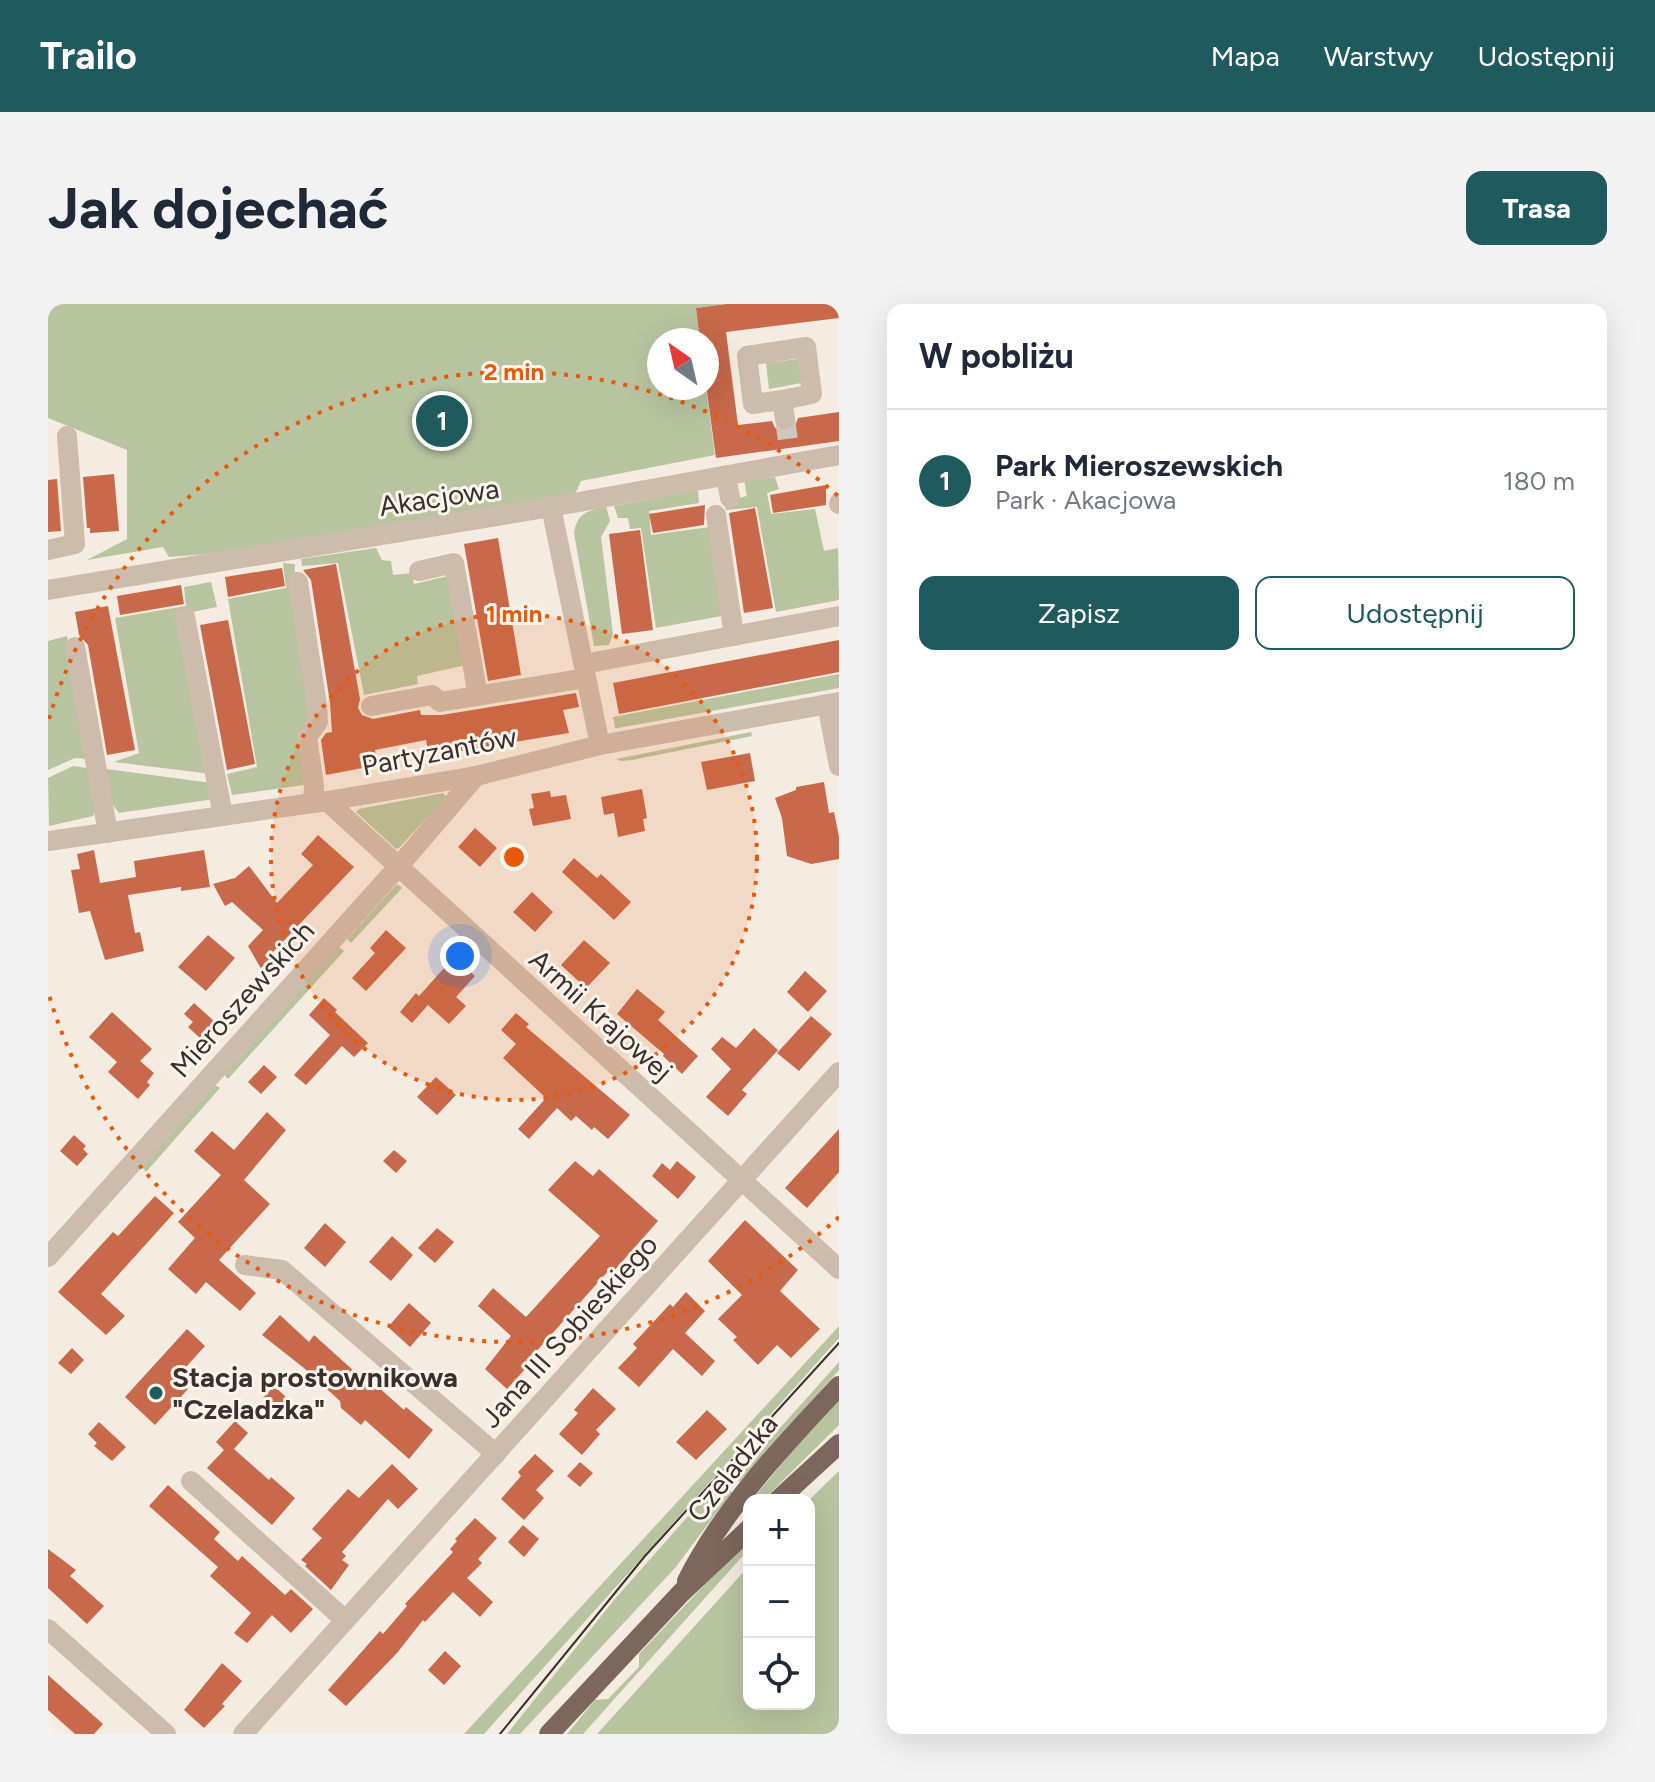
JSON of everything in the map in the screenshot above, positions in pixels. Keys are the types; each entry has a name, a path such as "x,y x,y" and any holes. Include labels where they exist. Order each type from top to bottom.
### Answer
{"main road":[{"name":"Czeladzka","path":"681,1593 702,1552 743,1494 839,1386"},
{"name":"Czeladzka","path":"785,1494 839,1444"},
{"name":"Czeladzka","path":"549,1734 681,1593 743,1535"}],"street":[{"path":"48,550 75,544 67,436"},
{"name":"Akacjowa","path":"48,590 551,507 726,475 790,456 839,455"},
{"path":"726,475 730,498"},
{"path":"551,507 600,745"},
{"path":"716,515 734,636"},
{"path":"419,571 454,563 478,696"},
{"path":"298,582 317,705 318,722 307,737 314,786 320,802"},
{"path":"371,706 432,695 440,702 478,696 734,636 839,616"},
{"path":"185,617 223,816"},
{"path":"75,647 108,833"},
{"path":"833,703 839,766"},
{"name":"Partyzantów","path":"48,841 476,776 600,745 833,703"},
{"name":"Mieroszewskich","path":"48,1257 476,776"},
{"name":"Armii Krajowej","path":"320,802 398,867 839,1269"},
{"name":"Jana III Sobieskiego","path":"243,1734 839,1072"},
{"path":"245,1265 282,1270 496,1454"},
{"path":"191,1481 345,1620"},
{"path":"48,1629 166,1734"}],"green space":[{"path":"48,304 726,304 696,308 698,328 647,328 647,400 708,400 715,455 581,481 575,494 207,554 169,557 163,547 87,560 127,539 127,450 48,418"},
{"path":"798,359 801,383 769,389 766,363"},
{"path":"775,477 779,489 767,493 771,514 815,509 824,551 838,548 839,600 776,612 757,507 726,510 724,501 747,496 744,480"},
{"path":"698,490 699,503 649,511 651,535 710,527 721,616 656,628 641,528 630,529 628,518 618,518 614,506"},
{"path":"606,506 610,521 601,537 613,634 609,645 594,646 574,533 584,514"},
{"path":"376,548 382,560 391,561 393,575 412,573 414,584 452,575 466,665 417,676 418,684 364,695 338,563 302,566 301,559"},
{"path":"283,563 295,564 294,586 312,713 300,733 304,785 232,795 227,774 257,767 228,599 286,588"},
{"path":"211,582 217,607 183,614 211,774 114,762 139,753 115,618 186,606 184,587"},
{"path":"67,636 88,759 75,758 48,770 48,641"},
{"path":"839,674 839,688 615,728 613,717"},
{"path":"751,732 752,736 632,760 616,759"},
{"path":"73,766 87,768 96,809 93,816 49,826 48,778"},
{"path":"106,769 212,783 214,799 119,813 110,801"},
{"path":"443,793 446,797 396,849 356,812 359,809"},
{"path":"397,884 402,888 351,943 347,939"},
{"path":"339,947 344,951 228,1079 224,1074"},
{"path":"215,1085 220,1088 146,1172 141,1166"},
{"path":"839,1326 839,1338 484,1734 464,1734"},
{"path":"839,1362 839,1370 740,1482 735,1478"},
{"path":"839,1399 839,1425 769,1494 757,1494"},
{"path":"839,1471 839,1734 597,1734 743,1573 743,1710 815,1710 815,1494"},
{"path":"719,1481 732,1492 675,1568 520,1734 507,1734 614,1600"},
{"path":"743,1544 743,1556 583,1734 567,1734 595,1700 608,1699 639,1667 639,1654"}],"building":[{"path":"727,304 839,304 839,318 726,332 738,425 772,421 775,428 786,432 794,429 798,418 839,412 839,441 716,458 708,400 719,400 719,328 698,328 696,308"},
{"path":"114,474 119,531 90,533 83,477"},
{"path":"57,479 61,531 48,532 48,480"},
{"path":"826,485 826,505 773,513 770,495"},
{"path":"705,505 704,525 653,533 649,514"},
{"path":"755,508 773,608 744,613 729,513"},
{"path":"640,530 653,630 622,634 609,534"},
{"path":"498,538 521,675 488,681 464,544"},
{"path":"336,564 360,699 358,708 362,715 373,719 420,710 421,715 442,715 576,693 579,707 563,710 569,733 429,756 426,740 375,750 378,765 326,775 321,740 326,733 332,732 330,703 311,580 303,570"},
{"path":"282,568 285,586 228,597 225,577"},
{"path":"181,585 184,604 120,615 117,596"},
{"path":"108,606 135,750 107,755 88,645 79,635 75,612"},
{"path":"228,620 255,764 227,770 200,625"},
{"path":"839,640 839,672 619,714 613,683"},
{"path":"750,753 755,781 707,790 701,762"},
{"path":"824,782 829,813 834,812 839,837 839,859 811,864 787,856 782,818 775,798 796,790 796,787"},
{"path":"642,789 647,818 643,819 645,831 618,837 614,813 604,815 601,797"},
{"path":"550,791 551,797 566,795 571,819 533,826 529,809 534,808 531,794"},
{"path":"475,828 497,848 480,867 458,847"},
{"path":"318,835 354,867 273,952 277,956 263,972 248,946 263,930 232,902 225,906 213,884 235,878 249,866 277,903 313,865 301,854"},
{"path":"94,850 100,883 136,877 134,861 204,850 210,887 181,891 181,887 128,895 135,933 140,932 144,951 105,960 90,911 79,913 71,870 80,869 77,854"},
{"path":"574,858 597,878 601,874 631,902 614,920 562,872"},
{"path":"532,892 553,912 535,932 513,912"},
{"path":"386,930 406,948 366,991 352,978 375,953 370,948"},
{"path":"208,935 235,958 206,991 178,967"},
{"path":"584,940 610,963 586,988 561,965"},
{"path":"454,957 475,976 456,997 466,1006 449,1024 428,1005 412,1023 400,1012"},
{"path":"805,971 827,991 808,1012 787,992"},
{"path":"637,989 665,1012 658,1020 698,1056 682,1074 664,1054 617,1014"},
{"path":"324,998 368,1043 354,1057 342,1046 306,1085 294,1075 330,1035 309,1015"},
{"path":"194,1003 215,1022 200,1038 188,1027 193,1022 184,1014"},
{"path":"112,1012 152,1049 140,1061 154,1073 147,1082 150,1085 138,1099 108,1072 117,1062 89,1037"},
{"path":"516,1013 529,1024 526,1027 630,1115 608,1139 576,1116 571,1121 557,1108 529,1139 518,1129 546,1098 503,1058 516,1044 501,1030"},
{"path":"811,1016 832,1034 799,1071 777,1053"},
{"path":"754,1028 778,1050 742,1090 747,1094 728,1116 706,1097 731,1069 711,1049 722,1037 736,1048"},
{"path":"264,1065 277,1077 261,1094 248,1082"},
{"path":"436,1077 456,1095 437,1115 417,1097"},
{"path":"267,1112 286,1130 244,1180 270,1204 219,1260 256,1293 240,1311 206,1282 196,1294 168,1269 195,1238 178,1222 221,1175 194,1151 212,1131 234,1150"},
{"path":"839,1129 839,1172 807,1208 785,1188"},
{"path":"74,1135 86,1146 83,1149 88,1154 77,1166 60,1151"},
{"path":"394,1150 407,1161 396,1173 383,1161"},
{"path":"575,1161 593,1176 599,1169 658,1221 613,1272 610,1269 507,1389 485,1369 511,1336 478,1306 493,1288 526,1317 600,1236 548,1190"},
{"path":"677,1161 696,1177 678,1199 652,1176 662,1163 670,1170"},
{"path":"155,1196 174,1213 101,1294 125,1316 106,1335 58,1292 113,1232 118,1236"},
{"path":"745,1220 798,1270 780,1291 820,1329 791,1358 777,1345 758,1365 733,1340 737,1337 718,1319 742,1295 708,1261"},
{"path":"325,1223 346,1242 325,1267 304,1248"},
{"path":"437,1228 454,1242 435,1263 418,1248"},
{"path":"392,1236 413,1255 391,1281 369,1262"},
{"path":"686,1292 705,1311 685,1333 715,1361 702,1376 673,1349 639,1387 618,1368 637,1348 633,1344 670,1304 673,1307"},
{"path":"409,1303 431,1323 410,1347 388,1327"},
{"path":"280,1315 309,1342 314,1335 365,1381 368,1378 404,1410 406,1407 433,1430 409,1459 365,1420 361,1425 304,1368 262,1335"},
{"name":"Stacja prostownikowa \"Czeladzka\"","path":"187,1329 205,1346 176,1378 188,1389 155,1425 125,1397"},
{"path":"72,1348 84,1360 71,1374 58,1363"},
{"path":"274,1386 299,1409 289,1421 263,1398"},
{"path":"593,1388 616,1409 596,1430 600,1434 582,1455 559,1434 578,1413 574,1410"},
{"path":"707,1410 727,1429 696,1460 676,1442"},
{"path":"235,1421 248,1433 234,1449 295,1498 272,1525 207,1468 224,1450 216,1442"},
{"path":"99,1422 126,1447 112,1461 94,1446 97,1443 88,1434"},
{"path":"535,1454 554,1471 536,1490 544,1498 524,1520 501,1499 521,1476 518,1472"},
{"path":"580,1462 593,1473 580,1487 567,1476"},
{"path":"392,1464 418,1489 398,1509 388,1499 342,1552 346,1556 342,1560 349,1565 331,1590 301,1560 322,1538 312,1529 348,1489 359,1498"},
{"path":"168,1485 220,1532 214,1539 238,1561 242,1556 285,1595 291,1589 313,1609 291,1633 272,1615 247,1643 234,1633 251,1613 210,1576 218,1567 149,1506"},
{"path":"475,1518 497,1538 478,1559 482,1563 467,1578 493,1602 480,1617 453,1592 425,1622 423,1620 397,1653 346,1706 328,1690 380,1631 383,1634 407,1606 405,1604 453,1552 450,1549 457,1541 455,1539"},
{"path":"523,1525 539,1539 524,1557 508,1542"},
{"path":"48,1549 76,1570 70,1576 104,1606 87,1624 48,1588"},
{"path":"445,1651 461,1666 444,1685 428,1670"},
{"path":"222,1663 242,1681 222,1704 225,1706 204,1728 184,1710"},
{"path":"48,1675 103,1724 94,1734 75,1734 48,1710"}],"tunnel":[{"path":"785,419 789,448"}],"tram line":[{"path":"500,1734 645,1556 839,1343"}],"place":[{"name":"Park Mieroszewskich","path":"442,421"},
{"name":"Stacja prostownikowa \"Czeladzka\"","path":"156,1393"}]}
